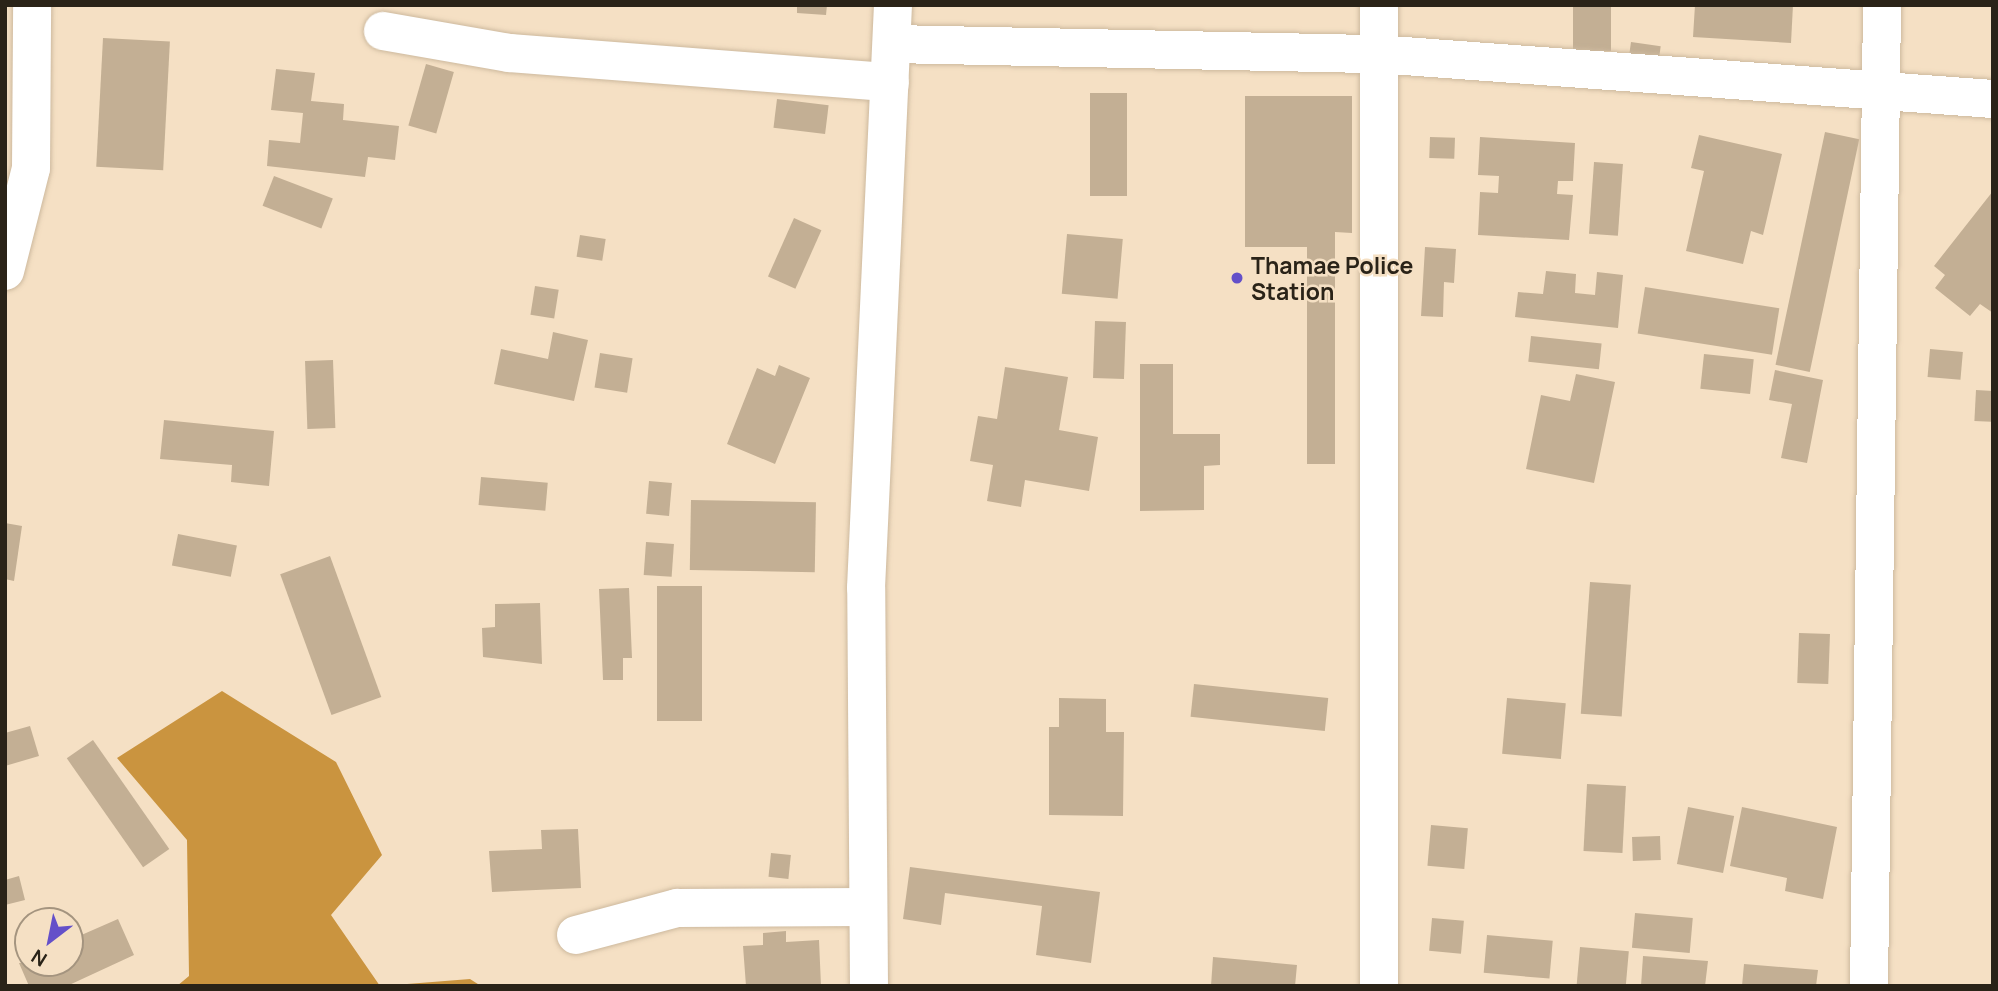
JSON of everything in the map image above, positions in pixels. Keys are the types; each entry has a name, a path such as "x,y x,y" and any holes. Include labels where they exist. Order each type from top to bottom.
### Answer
{"street":[{"path":"5,271 31,167 32,5"},
{"path":"869,986 864,907 866,588 893,5"},
{"path":"1379,5 1379,986"},
{"path":"1869,986 1882,5"},
{"path":"383,31 509,53 890,82"},
{"path":"892,44 1377,54 1993,99"},
{"path":"576,935 677,908 864,907"}],"shaded area":[{"path":"222,691 336,762 382,855 331,915 380,986 177,986 189,976 187,840 117,758"},
{"path":"470,979 481,986 382,986"}],"building":[{"path":"797,5 827,5 826,15 797,13"},
{"path":"1573,5 1611,5 1611,51 1573,51"},
{"path":"1695,5 1793,5 1791,43 1693,37"},
{"path":"103,38 170,42 163,170 96,167"},
{"path":"1631,42 1661,46 1657,73 1627,69"},
{"path":"426,64 454,72 436,134 408,126"},
{"path":"276,69 315,73 311,101 344,104 343,120 399,126 395,160 368,157 365,177 267,166 269,140 300,143 303,113 271,110"},
{"path":"1090,93 1127,93 1127,196 1090,196"},
{"path":"1245,96 1352,96 1352,233 1335,232 1335,464 1307,464 1307,247 1245,247"},
{"path":"777,99 829,105 825,134 773,128"},
{"path":"1825,132 1859,139 1810,372 1776,365"},
{"path":"1699,135 1782,154 1763,235 1751,231 1743,264 1686,251 1704,171 1691,168"},
{"path":"1430,137 1455,138 1454,159 1429,158"},
{"path":"1480,137 1575,143 1573,181 1558,181 1557,194 1573,195 1569,240 1478,235 1480,192 1498,193 1499,176 1478,175"},
{"path":"1594,162 1623,164 1618,236 1589,234"},
{"path":"274,176 333,199 321,228 263,206"},
{"path":"1993,191 1993,313 1980,304 1970,316 1935,288 1945,275 1934,266"},
{"path":"794,218 821,230 795,289 768,276"},
{"path":"1067,234 1123,239 1118,299 1062,294"},
{"path":"580,235 606,239 602,261 577,257"},
{"path":"1425,247 1456,249 1454,283 1444,282 1443,317 1421,316"},
{"path":"1546,271 1576,274 1575,293 1595,295 1597,272 1623,275 1618,328 1515,317 1518,292 1543,294"},
{"path":"535,286 559,290 554,318 530,315"},
{"path":"1645,287 1779,308 1772,355 1638,333"},
{"path":"1095,321 1126,322 1124,379 1093,378"},
{"path":"553,332 588,340 574,401 494,384 501,349 548,359"},
{"path":"1531,336 1602,343 1599,369 1528,362"},
{"path":"1930,349 1963,352 1960,380 1928,377"},
{"path":"600,353 633,358 627,393 595,388"},
{"path":"1704,354 1754,359 1750,394 1700,389"},
{"path":"333,360 335,428 307,429 305,361"},
{"path":"1140,364 1173,364 1173,434 1220,434 1220,465 1204,466 1204,510 1140,511"},
{"path":"779,365 810,378 775,464 727,444 757,368 775,376"},
{"path":"1005,367 1068,377 1059,430 1098,437 1089,491 1025,480 1021,507 987,501 993,465 970,461 978,416 997,419"},
{"path":"1775,370 1823,380 1807,463 1781,458 1792,404 1769,400"},
{"path":"1576,374 1615,382 1594,483 1526,469 1541,395 1570,401"},
{"path":"1976,390 1993,391 1991,422 1974,421"},
{"path":"164,420 274,431 269,486 231,482 232,465 160,459"},
{"path":"481,477 548,483 545,511 479,505"},
{"path":"649,481 672,483 669,516 646,514"},
{"path":"691,500 816,502 815,572 690,570"},
{"path":"5,523 22,526 14,581 5,579"},
{"path":"178,534 237,545 231,577 172,565"},
{"path":"646,542 674,544 672,577 644,575"},
{"path":"330,556 381,697 331,715 280,574"},
{"path":"1590,582 1631,585 1622,717 1581,714"},
{"path":"657,586 702,586 702,721 657,721"},
{"path":"629,588 632,658 623,658 623,680 603,680 599,589"},
{"path":"540,603 542,664 483,657 482,628 495,627 495,604"},
{"path":"1799,633 1830,634 1828,684 1797,683"},
{"path":"1194,684 1328,698 1325,731 1191,717"},
{"path":"1059,698 1106,699 1106,732 1124,732 1123,816 1049,815 1049,727 1059,727"},
{"path":"1507,698 1566,703 1561,759 1502,754"},
{"path":"30,726 39,756 5,766 5,733"},
{"path":"93,740 169,849 143,867 67,758"},
{"path":"1587,784 1626,786 1622,853 1583,851"},
{"path":"1688,807 1734,816 1723,873 1677,864"},
{"path":"1742,807 1837,827 1823,899 1785,891 1787,878 1730,866"},
{"path":"1431,825 1468,828 1464,869 1427,866"},
{"path":"578,829 581,888 492,892 489,851 542,849 541,830"},
{"path":"1660,836 1661,860 1633,861 1632,837"},
{"path":"771,853 791,855 788,879 768,877"},
{"path":"910,867 1100,892 1091,963 1036,955 1042,906 945,893 941,925 903,919"},
{"path":"19,876 25,900 5,905 5,880"},
{"path":"1635,913 1693,918 1690,953 1632,948"},
{"path":"1432,918 1464,921 1461,954 1429,951"},
{"path":"118,919 134,955 67,986 29,986 25,977 84,977 84,934"},
{"path":"786,931 786,942 819,940 821,986 746,986 743,946 763,945 763,933"},
{"path":"1487,935 1553,941 1549,979 1484,973"},
{"path":"1580,947 1629,951 1626,986 1577,986"},
{"path":"1643,956 1708,961 1705,986 1641,986"},
{"path":"1213,957 1297,965 1295,986 1211,986"},
{"path":"1744,964 1818,970 1816,986 1742,986"}],"place":[{"name":"Thamae Police Station","path":"1237,278"}]}
